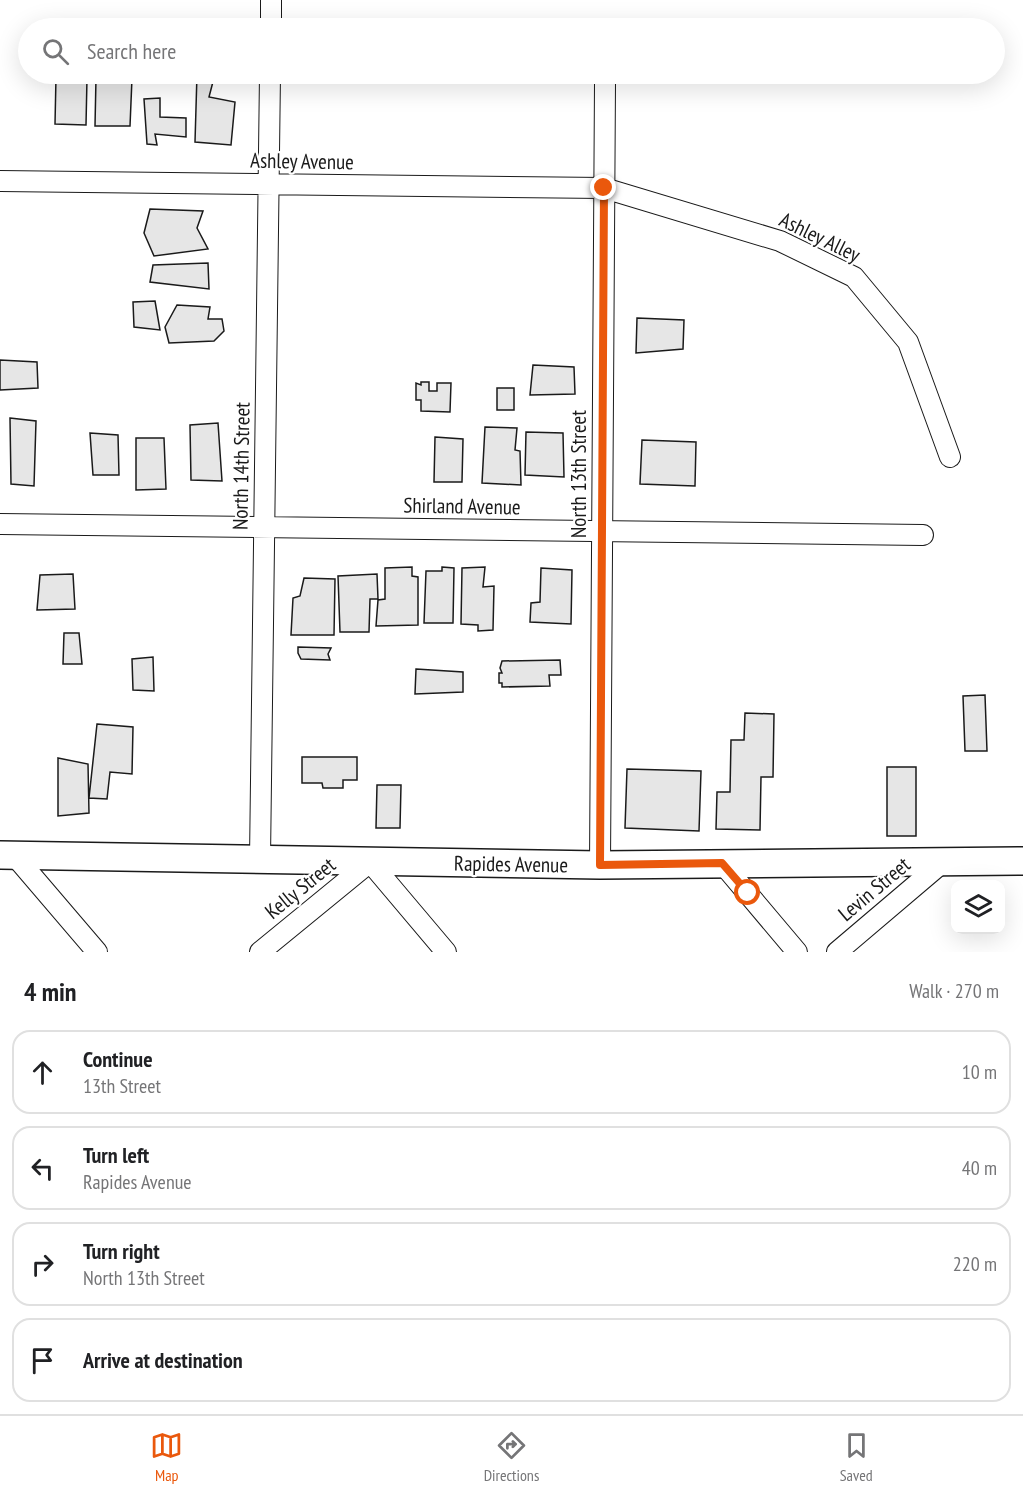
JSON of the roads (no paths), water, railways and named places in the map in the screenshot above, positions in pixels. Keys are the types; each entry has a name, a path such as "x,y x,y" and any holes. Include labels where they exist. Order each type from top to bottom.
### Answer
{"main road":[{"name":"Rapides Avenue","path":"7,855 600,865 1023,861"}],"street":[{"path":"271,0 271,18"},
{"name":"North 14th Street","path":"260,860 270,84"},
{"name":"North 13th Street","path":"600,865 605,84"},
{"name":"Ashley Avenue","path":"0,181 604,188"},
{"name":"Ashley Alley","path":"604,188 780,241 854,277 908,342 950,457"},
{"name":"Shirland Avenue","path":"0,524 923,535"},
{"path":"7,855 97,952"},
{"path":"370,862 446,952"},
{"name":"Kelly Street","path":"260,952 370,862"},
{"name":"Levin Street","path":"837,952 943,862"},
{"path":"722,863 797,952"}]}
